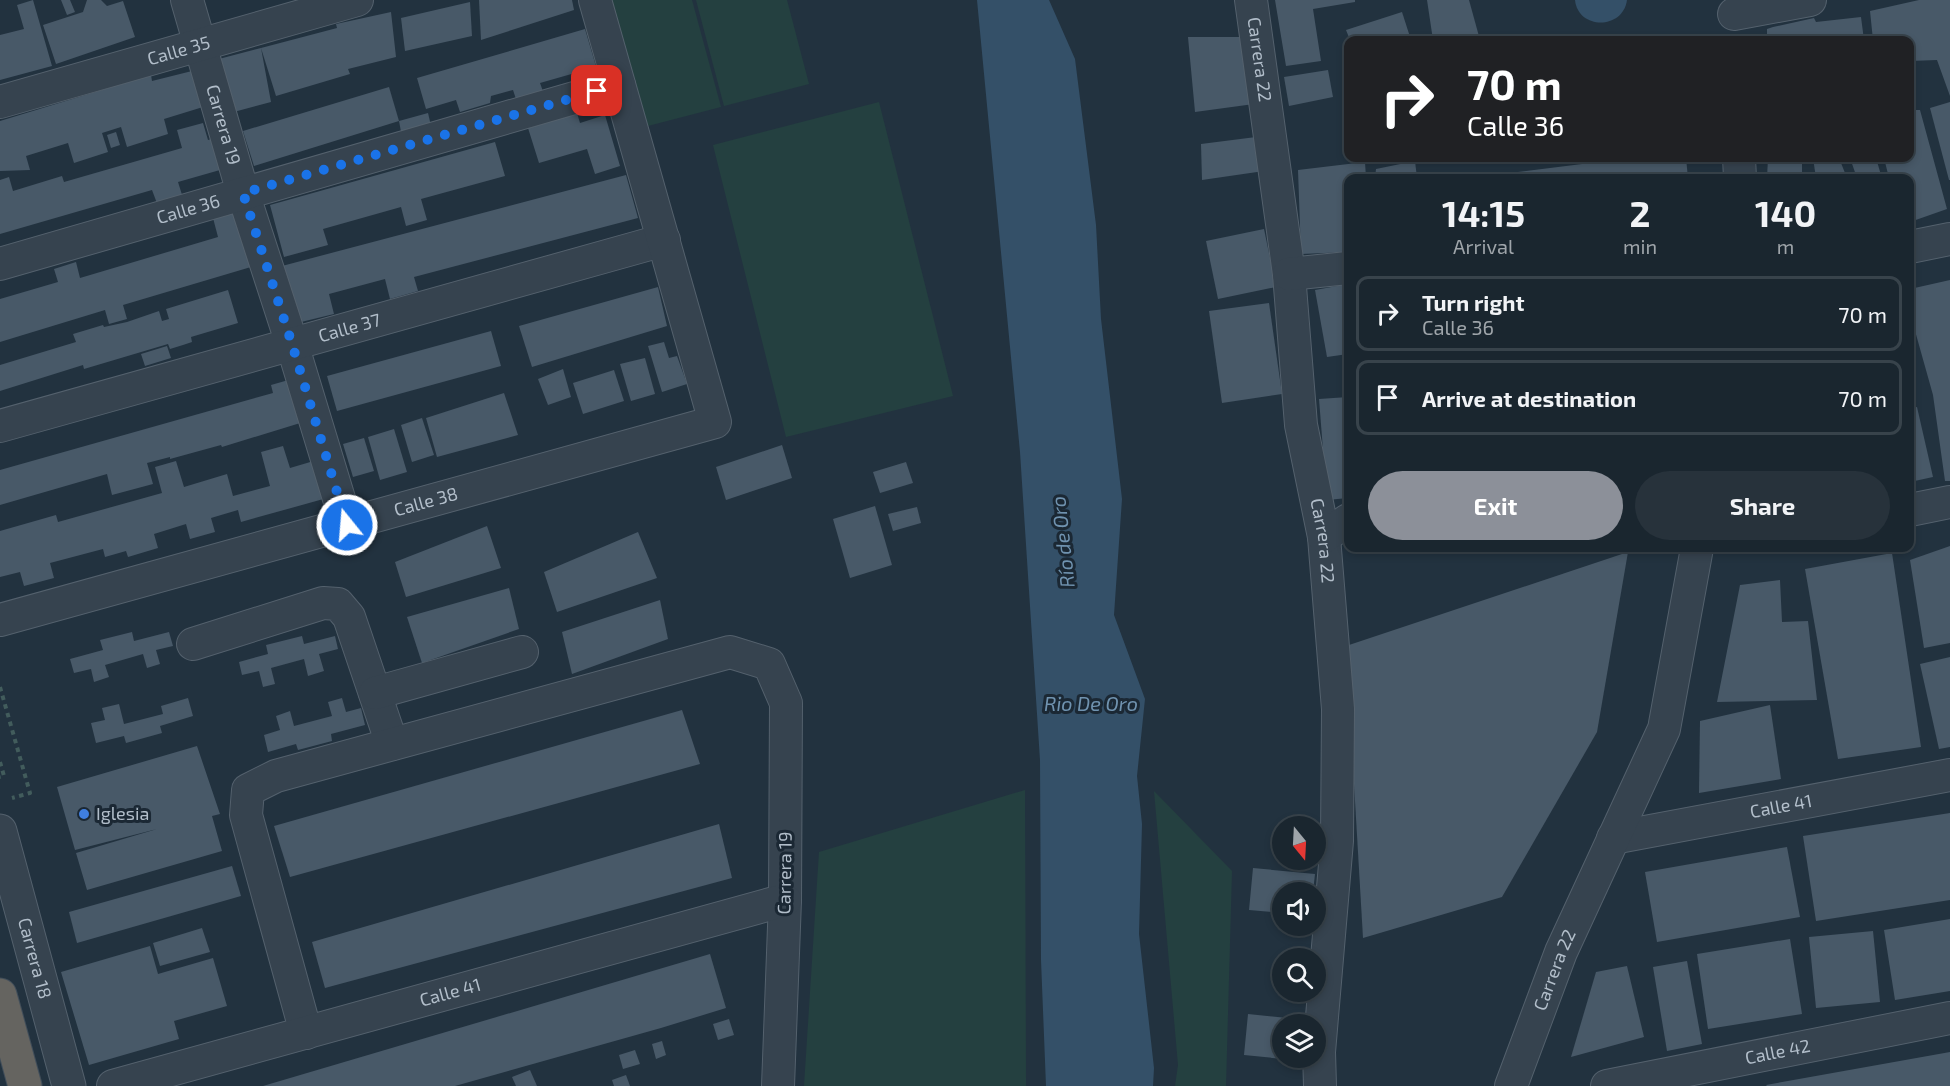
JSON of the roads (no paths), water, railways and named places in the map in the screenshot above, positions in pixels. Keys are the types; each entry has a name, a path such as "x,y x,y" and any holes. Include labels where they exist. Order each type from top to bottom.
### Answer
{"highway":[{"path":"0,995 25,1086"}],"street":[{"name":"Carrera 19","path":"187,0 243,193 347,525"},
{"name":"Calle 35","path":"0,102 357,0"},
{"path":"595,0 664,240"},
{"name":"Carrera 22","path":"1251,0 1289,274 1301,424 1336,528 1337,841 1319,1052 1320,1086"},
{"path":"1733,18 1810,0"},
{"name":"Calle 36","path":"0,264 619,85"},
{"path":"1914,246 1950,239"},
{"name":"Calle 37","path":"0,426 664,240"},
{"name":"Calle 38","path":"0,620 715,422 664,240"},
{"path":"1289,274 1344,268"},
{"path":"1914,509 1950,502"},
{"name":"Carrera 22","path":"1511,1086 1561,952 1664,729 1703,552"},
{"path":"193,644 323,603 338,604 349,617 392,744 276,776 248,790 246,815 306,1033"},
{"path":"375,693 522,652"},
{"name":"Carrera 19","path":"392,744 730,652 769,664 786,703 785,900 778,1086"},
{"name":"Calle 41","path":"1613,838 1950,775"},
{"name":"Carrera 18","path":"0,831 69,1086"},
{"name":"Calle 41","path":"113,1086 785,900"},
{"name":"Calle 42","path":"1607,1086 1950,1018"}],"water":[{"name":"Rio De Oro","path":"977,0 1049,0 1075,59 1096,225 1101,319 1122,499 1114,615 1145,699 1137,776 1142,824 1139,934 1154,1068 1153,1086 1046,1086 1041,960 1040,760 1020,452"},
{"path":"1575,0 1627,0 1624,10 1618,17 1601,22 1584,17 1578,10"}],"place":[{"name":"Iglesia","path":"84,814"}],"water label":[{"name":"Río de Oro","path":"1063,542"}]}
